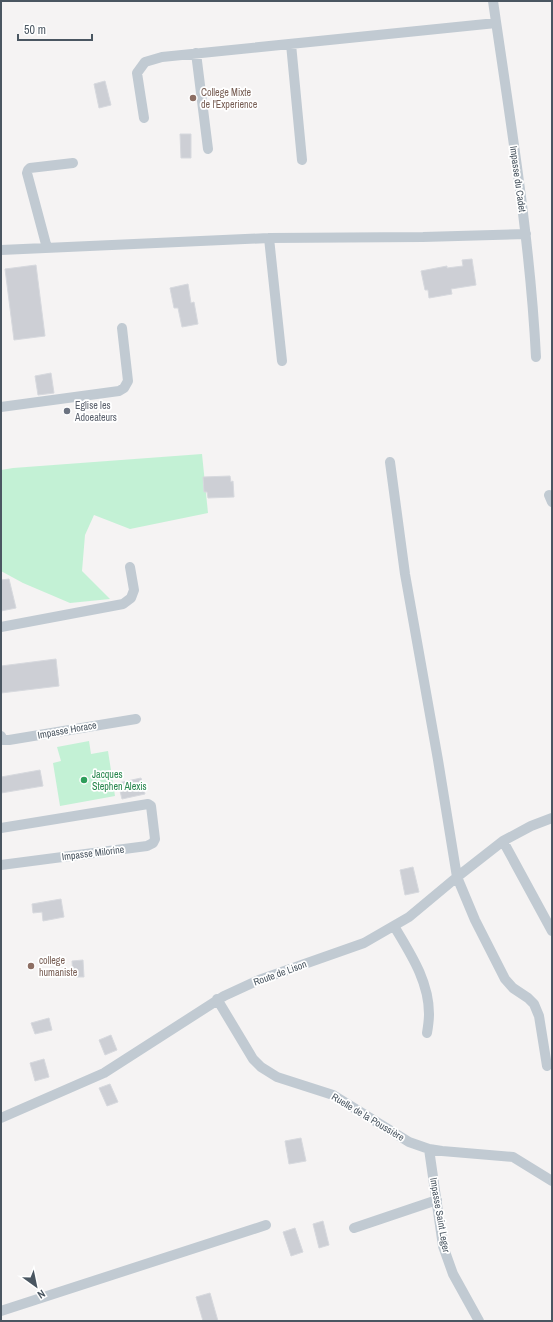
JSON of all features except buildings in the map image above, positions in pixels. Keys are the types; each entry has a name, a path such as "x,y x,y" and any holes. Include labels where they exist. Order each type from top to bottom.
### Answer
{"street":[{"name":"Impasse du Cadet","path":"492,1 526,234 536,357"},
{"path":"144,118 137,73 145,62 162,57 496,23"},
{"path":"291,44 302,160"},
{"path":"196,54 208,149"},
{"path":"47,248 27,172 30,168 73,163"},
{"path":"1,250 269,238 430,237 526,234"},
{"path":"269,238 282,361"},
{"path":"1,407 119,391 124,388 128,381 122,328"},
{"path":"390,462 405,574 457,877 475,920 505,979 513,988 534,1004 539,1016 547,1066"},
{"path":"1,627 123,604 131,598 134,590 130,567"},
{"name":"Impasse Horace","path":"1,736 3,740 9,740 136,719"},
{"name":"Impasse Milorine","path":"1,828 148,804 151,806 155,839 150,845 1,865"},
{"name":"Route de Lison","path":"1,1118 104,1073 217,999 259,980 364,943 409,917 503,841 531,826 552,818"},
{"path":"503,841 552,931"},
{"path":"394,926 415,962 426,988 429,1014 427,1033"},
{"name":"Ruelle de la Poussière","path":"217,999 254,1059 261,1067 278,1077 333,1095 409,1142 429,1149 513,1156 552,1181"},
{"name":"Impasse Saint Leger","path":"429,1149 443,1246 453,1274 479,1321"},
{"path":"354,1228 436,1200"},
{"path":"1,1311 266,1225"}],"green space":[{"path":"202,454 208,513 130,529 94,515 85,535 82,571 110,599 70,603 23,583 1,571 1,470"},
{"name":"Jacques Stephen Alexis","path":"89,741 91,754 108,751 115,796 60,806 53,763 61,761 57,747"}],"place":[{"name":"College Mixte de l'Experience","path":"193,98"},
{"name":"Eglise les Adoeateurs","path":"67,411"},
{"name":"Jacques Stephen Alexis","path":"84,780"},
{"name":"college humaniste","path":"31,966"}]}
